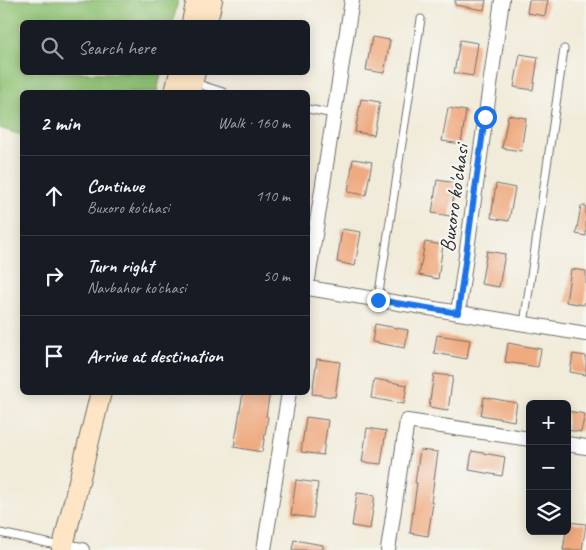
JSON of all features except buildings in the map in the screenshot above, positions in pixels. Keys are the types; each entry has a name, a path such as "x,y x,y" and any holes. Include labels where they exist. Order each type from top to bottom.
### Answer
{"main road":[{"path":"192,20 197,0"},
{"path":"207,20 212,0"},
{"path":"177,90 189,80"},
{"path":"72,549 100,395"},
{"path":"72,549 113,395"}],"street":[{"path":"310,254 312,228 334,114 352,0"},
{"name":"Buxoro ko'chasi","path":"458,313 502,0"},
{"path":"310,288 586,334"},
{"path":"264,550 289,395"},
{"path":"388,550 407,421 526,438"},
{"path":"571,445 586,447"}],"lane":[{"path":"378,300 421,19"},
{"path":"524,324 564,49"},
{"path":"189,80 217,90"},
{"path":"310,109 334,114"},
{"path":"0,533 72,549"}],"green space":[{"path":"0,0 178,0 173,20 20,20 20,75 161,75 157,90 20,90 20,134 0,128"}],"route":[{"path":"378,300 458,313 485,117"}]}
